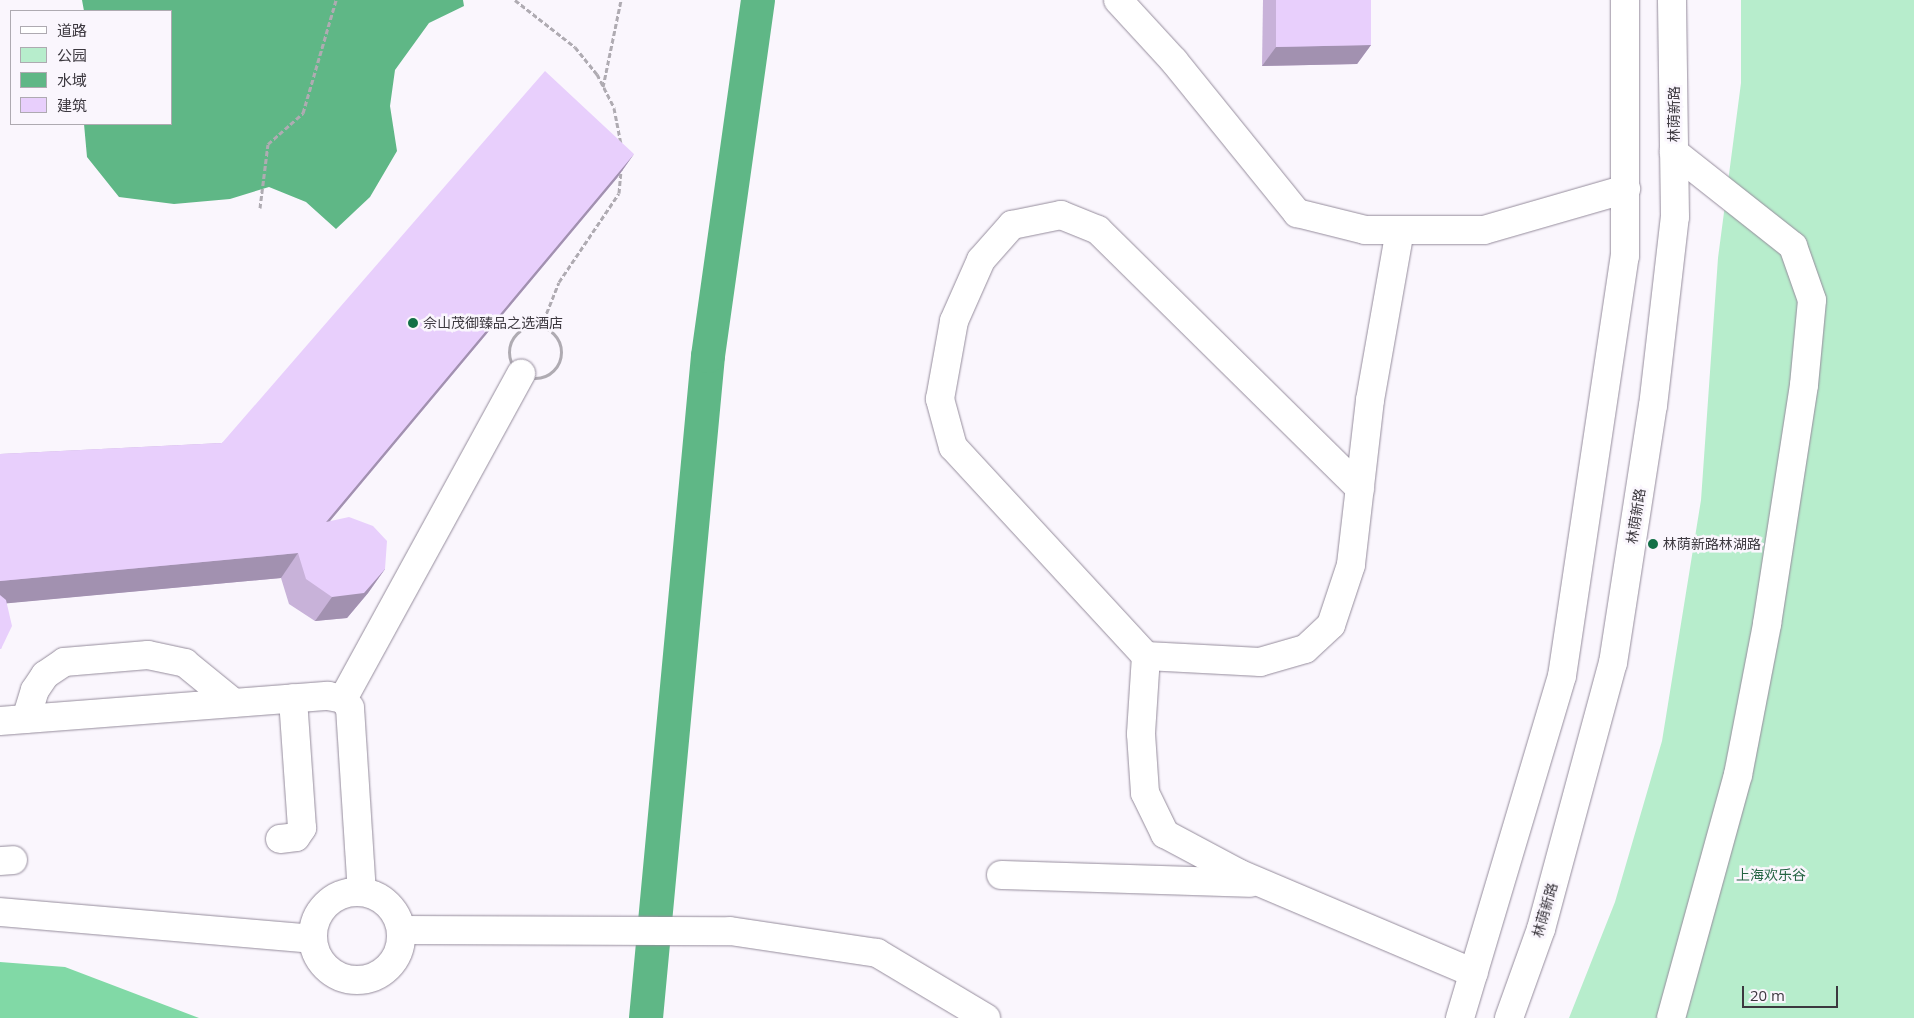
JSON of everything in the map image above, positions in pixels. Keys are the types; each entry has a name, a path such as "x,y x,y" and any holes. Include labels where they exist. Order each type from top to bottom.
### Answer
{"main road":[{"path":"1119,0 1297,213 1364,230 1484,230 1626,189"},
{"path":"1460,1018 1562,676 1625,256 1624,0"},
{"name":"林荫新路","path":"1509,1018 1541,928 1613,663 1655,386 1675,217 1672,0"},
{"path":"1671,1018 1738,775 1768,615 1804,385 1812,300 1794,246 1674,152"},
{"path":"1360,488 1098,230 1061,215 1012,224 980,260 954,321 940,399 953,447 1146,656 1260,662 1305,649 1331,625 1351,565 1360,488 1400,230"},
{"path":"343,699 521,374"},
{"path":"13,720 45,674 64,662 148,655 184,663 234,703"},
{"path":"1146,656 1141,734 1145,793 1165,834 1261,883 1474,973"},
{"path":"13,720 293,698 343,699"},
{"path":"280,839 296,838 302,828 293,698"},
{"path":"343,699 350,708 362,892"},
{"path":"1001,875 1261,883"},
{"path":"362,892 389,905 401,930 401,944 393,962 364,980 337,976 324,967 312,939 314,924 332,899 362,892"},
{"path":"0,912 312,939"},
{"path":"401,930 514,932 730,931 877,953 986,1018"}],"path":[{"path":"260,208 260,193 268,144 303,113 317,78 336,0"},
{"path":"515,0 575,47 603,87 614,108 622,154"},
{"path":"603,87 621,0"},
{"path":"541,327 559,282 619,193 621,164"}],"green space":[{"name":"上海欢乐谷","path":"1741,0 1914,0 1914,1018 1569,1018 1615,902 1662,741 1701,500 1718,258 1741,83"}],"shaded area":[{"path":"0,962 65,967 199,1018 0,1018"}],"water":[{"path":"82,0 463,0 464,6 429,23 395,70 390,106 397,151 370,197 336,229 306,202 269,187 230,199 174,204 119,197 87,157 84,125 172,125 172,10 84,10"}],"building":[{"path":"1276,0 1371,0 1371,45 1276,47"},
{"name":"佘山茂御臻品之选酒店","path":"545,71 634,154 326,522 349,517 373,526 387,541 385,569 364,593 332,597 306,579 298,553 0,581 0,454 222,443"},
{"path":"0,595 6,600 12,626 1,649 0,649"}],"waterway":[{"path":"646,1018 708,356 758,0"}],"place":[{"name":"佘山茂御臻品之选酒店","path":"413,323"},
{"name":"林荫新路林湖路","path":"1653,544"}]}
